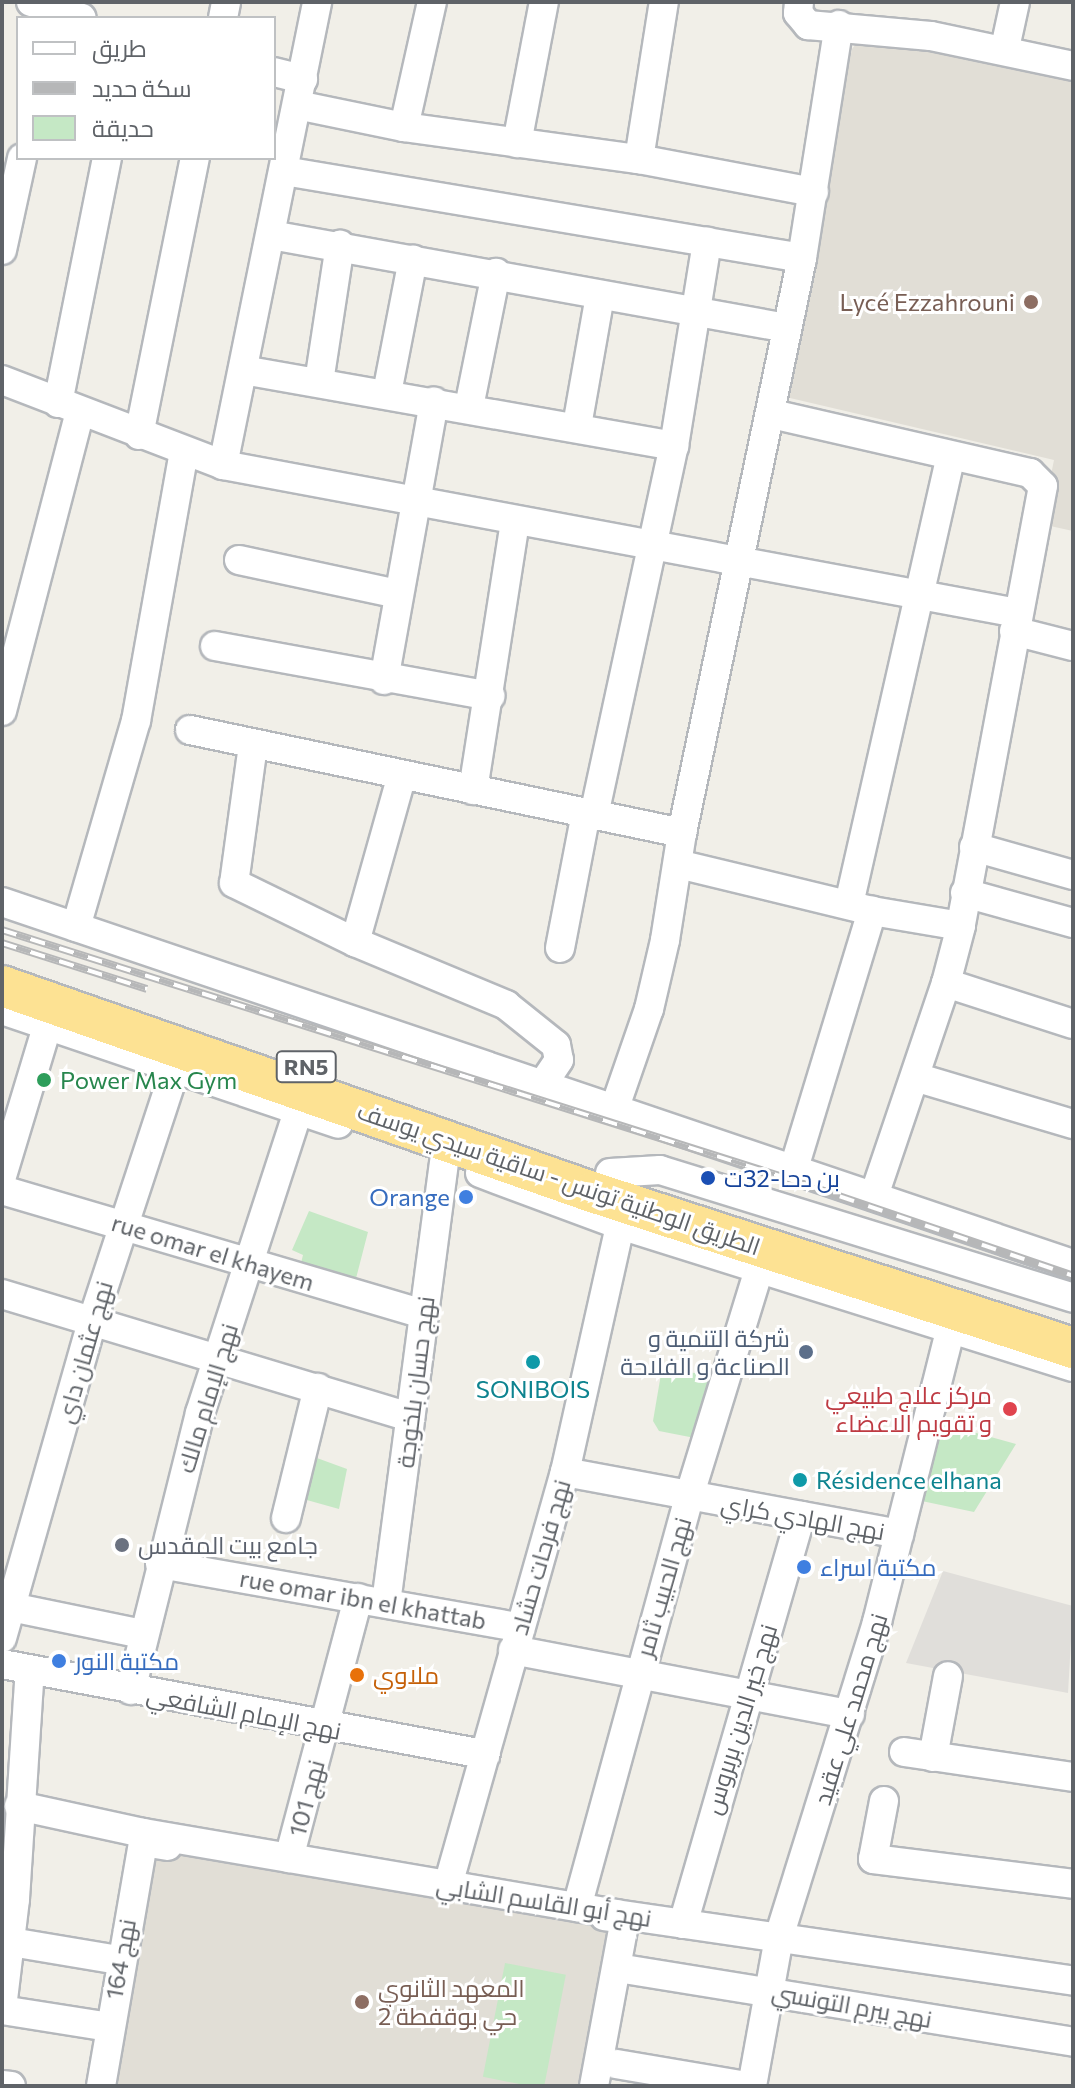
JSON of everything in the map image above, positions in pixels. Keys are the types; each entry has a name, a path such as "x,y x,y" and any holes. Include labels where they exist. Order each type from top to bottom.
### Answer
{"highway":[{"name":"الطريق الوطنية تونس - ساقية سيدي يوسف","path":"2,961 610,1173 646,1210 1073,1322"},
{"name":"الطريق الوطنية تونس - ساقية سيدي يوسف","path":"2,986 646,1210 1073,1348"}],"street":[{"path":"223,465 317,2"},
{"path":"404,127 432,2"},
{"path":"517,143 544,2"},
{"path":"639,159 664,2"},
{"path":"799,2 798,13 808,25 839,25 1005,48 1073,66"},
{"path":"1005,48 1015,2"},
{"path":"44,7 75,16"},
{"path":"615,1107 649,1009 682,833 742,560 814,192 839,25"},
{"path":"276,74 300,92 404,127 639,159 814,192"},
{"path":"2,250 22,160"},
{"path":"2,711 13,627 69,407 107,160"},
{"path":"139,435 195,160"},
{"path":"284,171 802,258"},
{"path":"271,235 496,273 787,328"},
{"path":"560,948 655,542 700,313 707,242"},
{"path":"319,382 340,245"},
{"path":"387,393 413,259"},
{"path":"469,407 496,273"},
{"path":"577,426 600,295"},
{"path":"243,370 577,426 674,446"},
{"path":"2,380 223,465 515,522 655,542 919,592 1016,622 1073,646"},
{"path":"384,680 434,401"},
{"path":"772,414 1030,473 1042,481 1044,493 1016,622 961,926 946,983 874,1196"},
{"path":"76,927 136,721 184,451"},
{"path":"794,1168 860,907 919,592 951,456"},
{"path":"473,790 515,522"},
{"path":"239,560 398,594"},
{"path":"215,646 384,680 490,696"},
{"path":"190,730 682,833"},
{"path":"253,745 232,880 355,942 514,1011 556,1045 559,1060 544,1082"},
{"path":"355,942 402,775"},
{"path":"974,847 1073,875"},
{"path":"678,864 860,907 961,926"},
{"path":"965,893 1073,923"},
{"path":"2,902 544,1082 1073,1264"},
{"path":"946,983 1073,1024"},
{"path":"2,1010 444,1160 646,1210 759,1269 1073,1367"},
{"path":"2,1176 47,1027"},
{"name":"نهج عثمان داي","path":"2,1638 93,1319 175,1070"},
{"path":"915,1077 1073,1124"},
{"name":"نهج الإمام مالك","path":"131,1690 160,1564 218,1356 252,1265 298,1111"},
{"name":"نهج حسان بلخوجة","path":"386,1603 444,1160"},
{"path":"610,1173 660,1170 1073,1298"},
{"name":"rue omar el khayem","path":"2,1190 424,1314"},
{"name":"نهج فرحات حشاد","path":"448,1885 516,1639 646,1210"},
{"name":"نهج الحبيب ثامر","path":"577,1907 689,1497 759,1269"},
{"path":"2,1294 218,1356 410,1417"},
{"name":"نهج محمد علي عقيد","path":"749,2086 779,1937 850,1714 950,1331"},
{"path":"286,1518 318,1388"},
{"name":"نهج الهادي كراي","path":"565,1472 899,1534"},
{"name":"نهج خير الدين بربروس","path":"683,1924 801,1516"},
{"name":"rue omar ibn el khattab","path":"160,1564 386,1603 639,1675 850,1714"},
{"name":"نهج 101","path":"289,1858 358,1598"},
{"path":"11,1607 142,1634"},
{"name":"نهج الإمام الشافعي","path":"2,1664 324,1729 486,1755"},
{"path":"30,1670 11,1942 2,2009 109,2027"},
{"path":"933,1757 948,1676"},
{"path":"904,1752 1073,1777"},
{"path":"884,1801 873,1859 1073,1884"},
{"name":"نهج أبو القاسم الشابي","path":"19,1806 143,1833 640,1918 1073,1981"},
{"name":"نهج 164","path":"100,2086 143,1833"},
{"path":"100,2086 143,1842 625,1919 594,2086"},
{"path":"640,1918 614,2075 749,2086"},
{"path":"11,1942 119,1960"},
{"name":"نهج بيرم التونسي","path":"630,1970 769,1990 1073,2042"},
{"path":"2,2085 11,2086"}],"shaded area":[{"path":"864,34 1073,80 1073,531 1041,524 1054,460 790,398 782,389 852,49"},
{"path":"943,1571 1073,1606 1068,1693 906,1663"},
{"name":"المعهد الثانوي حي بوقفطة 2","path":"143,1842 625,1919 594,2086 101,2086"}],"green space":[{"path":"309,1211 368,1232 353,1290 292,1262 301,1263 303,1255 292,1250"},
{"path":"662,1368 714,1376 700,1439 659,1431 653,1421"},
{"path":"944,1424 1016,1444 974,1512 917,1500"},
{"path":"306,1454 347,1469 339,1509 296,1497"},
{"path":"505,1963 566,1975 544,2086 483,2077"}],"railway":[{"path":"2,930 783,1177 1073,1276"},
{"path":"2,943 147,989"}],"place":[{"name":"Lycé Ezzahrouni","path":"1031,302"},
{"name":"Power Max Gym","path":"44,1080"},
{"name":"بن دحا-32ت","path":"708,1178"},
{"name":"Orange","path":"466,1197"},
{"name":"شركة التنمية و الصناعة و الفلاحة","path":"806,1352"},
{"name":"SONIBOIS","path":"533,1362"},
{"name":"مركز علاج طبيعي و تقويم الاعضاء","path":"1010,1409"},
{"name":"Résidence elhana","path":"800,1480"},
{"name":"جامع بيت المقدس","path":"122,1545"},
{"name":"مكتبة اسراء","path":"804,1567"},
{"name":"مكتبة النور","path":"59,1661"},
{"name":"ملاوي","path":"357,1675"},
{"name":"المعهد الثانوي حي بوقفطة 2","path":"362,2002"}]}
